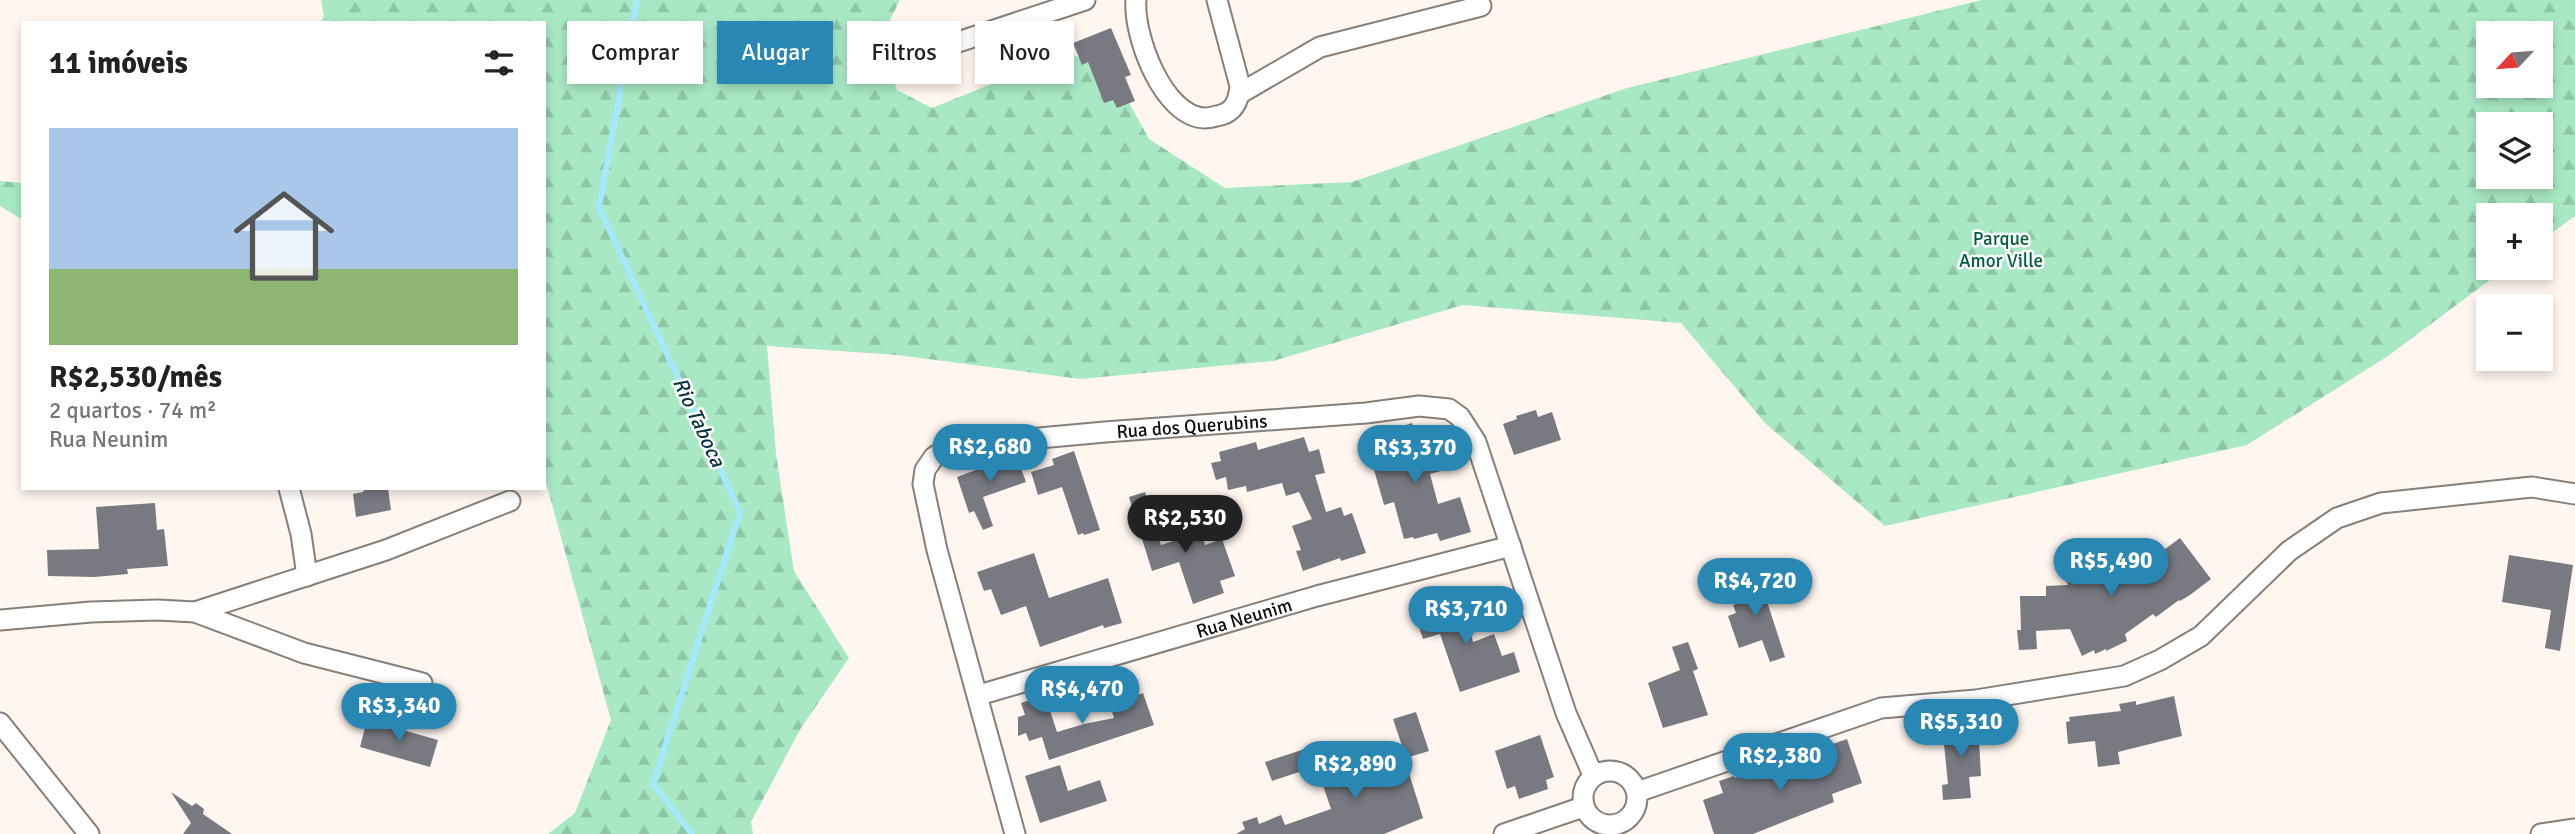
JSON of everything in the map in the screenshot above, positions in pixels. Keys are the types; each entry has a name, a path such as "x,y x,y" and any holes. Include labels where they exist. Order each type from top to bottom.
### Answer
{"street":[{"path":"961,41 1085,0"},
{"path":"1136,0 1137,29 1164,91 1182,109 1203,118 1225,114 1234,107 1240,94 1217,0"},
{"path":"1240,94 1320,47 1480,6"},
{"name":"Rua dos Querubins","path":"1015,834 937,550 923,484 925,470 934,457 951,446 1366,413 1419,406 1448,409 1460,417 1476,442 1566,713 1593,775"},
{"path":"1637,792 1881,708 1976,700 2124,676 2160,660 2201,636 2289,551 2337,518 2381,503 2532,487 2575,494"},
{"path":"290,490 301,534 307,576"},
{"path":"195,612 386,550 510,501"},
{"name":"Rua Neunim","path":"979,695 1317,596 1511,546"},
{"path":"0,620 91,612 195,612 304,653 422,683"},
{"path":"0,723 89,834"},
{"path":"1606,770 1620,772 1631,780 1637,792 1636,809 1626,822 1611,830 1593,821 1583,807 1583,789 1593,775 1606,770"},
{"path":"1504,834 1583,807"},
{"path":"2541,834 2575,829"}],"green space":[{"name":"Parque Amor Ville","path":"321,0 900,0 890,21 847,21 847,84 895,84 897,90 932,108 991,84 1074,84 1074,55 1111,70 1149,139 1225,188 1352,182 1627,88 1981,0 2575,0 2575,216 2553,232 2553,203 2476,203 2476,280 2490,280 2388,356 2247,445 1885,526 1765,423 1681,323 1463,305 1273,361 1080,379 897,355 767,346 776,454 794,571 849,658 801,728 751,822 753,834 548,834 575,813 611,720 546,482 546,21 322,21 324,16"},
{"path":"0,181 21,183 21,219 0,206"}],"building":[{"path":"1111,28 1131,75 1125,77 1135,101 1117,108 1113,100 1104,103 1088,62 1082,65 1074,43"},
{"path":"1536,410 1538,417 1552,412 1561,440 1514,455 1503,424 1517,419 1516,416"},
{"path":"1412,423 1415,435 1430,430 1441,471 1430,474 1438,504 1460,497 1471,532 1440,541 1437,533 1404,539 1394,502 1384,505 1369,452 1381,448 1376,435"},
{"path":"1304,437 1309,452 1319,449 1325,473 1315,475 1326,512 1341,507 1344,516 1352,513 1366,553 1341,561 1340,558 1303,571 1296,551 1301,550 1292,526 1312,519 1299,492 1286,496 1282,483 1247,492 1246,486 1228,490 1226,477 1216,480 1211,463 1221,461 1219,452 1256,442 1258,450"},
{"path":"1074,451 1100,530 1084,535 1078,535 1062,487 1038,495 1031,472 1054,465 1052,459"},
{"path":"1015,452 1026,482 983,497 993,526 983,530 974,511 969,513 957,477 989,465 988,461"},
{"path":"388,490 391,510 356,517 353,494"},
{"path":"1145,492 1161,545 1201,532 1205,545 1222,539 1235,576 1220,581 1224,593 1193,604 1179,562 1152,571 1129,497"},
{"path":"155,503 157,530 164,529 168,566 127,569 128,574 94,577 48,576 47,550 99,549 96,507"},
{"path":"2180,538 2211,579 2156,617 2153,614 2125,634 2127,641 2106,651 2095,654 2094,650 2082,656 2070,629 2036,631 2037,649 2019,650 2017,630 2021,630 2020,596 2046,596 2046,586 2068,585 2061,569 2068,566 2067,562 2081,555 2089,572 2125,546 2141,567"},
{"path":"1034,553 1049,598 1108,578 1122,623 1104,628 1103,625 1040,647 1026,606 1001,615 991,589 984,591 977,572"},
{"path":"2509,555 2573,565 2560,651 2545,648 2551,610 2502,602"},
{"path":"1755,574 1756,578 1759,577 1785,657 1770,662 1762,640 1739,648 1728,616 1736,613 1733,605 1741,602 1734,581"},
{"path":"1461,599 1473,642 1494,634 1502,656 1514,652 1520,672 1460,692 1440,634 1423,639 1414,611"},
{"path":"1688,642 1698,669 1693,671 1708,715 1663,728 1648,683 1680,670 1672,647"},
{"path":"1143,693 1154,725 1049,760 1042,737 1029,741 1026,733 1018,736 1018,717 1025,715 1021,703 1045,695 1057,732 1114,718 1110,705"},
{"path":"2174,696 2182,736 2118,752 2120,764 2098,767 2095,741 2068,744 2066,722 2070,721 2069,717 2121,711 2119,704 2136,701 2136,705"},
{"path":"1416,712 1429,751 1406,758 1393,719"},
{"path":"367,720 438,740 430,767 360,747"},
{"path":"1978,722 1981,776 1969,777 1971,798 1943,800 1942,785 1948,784 1942,724"},
{"path":"1540,735 1554,777 1546,780 1548,789 1519,799 1515,786 1507,789 1495,751"},
{"path":"1847,739 1862,783 1832,794 1834,802 1753,834 1714,834 1703,800 1723,793 1719,781 1734,776 1735,778 1787,758 1793,775 1829,762 1824,747"},
{"path":"1308,748 1314,767 1272,781 1265,762"},
{"path":"1348,751 1358,770 1403,754 1423,818 1384,834 1236,834 1245,829 1242,822 1257,817 1259,824 1281,815 1285,825 1331,809 1315,762"},
{"path":"1060,765 1068,791 1100,780 1107,801 1040,823 1025,776"},
{"path":"171,792 192,806 196,803 204,809 203,814 232,834 183,834 191,823"}],"waterway":[{"name":"Rio Taboca","path":"637,0 599,207 740,512 653,784 692,834"}]}
